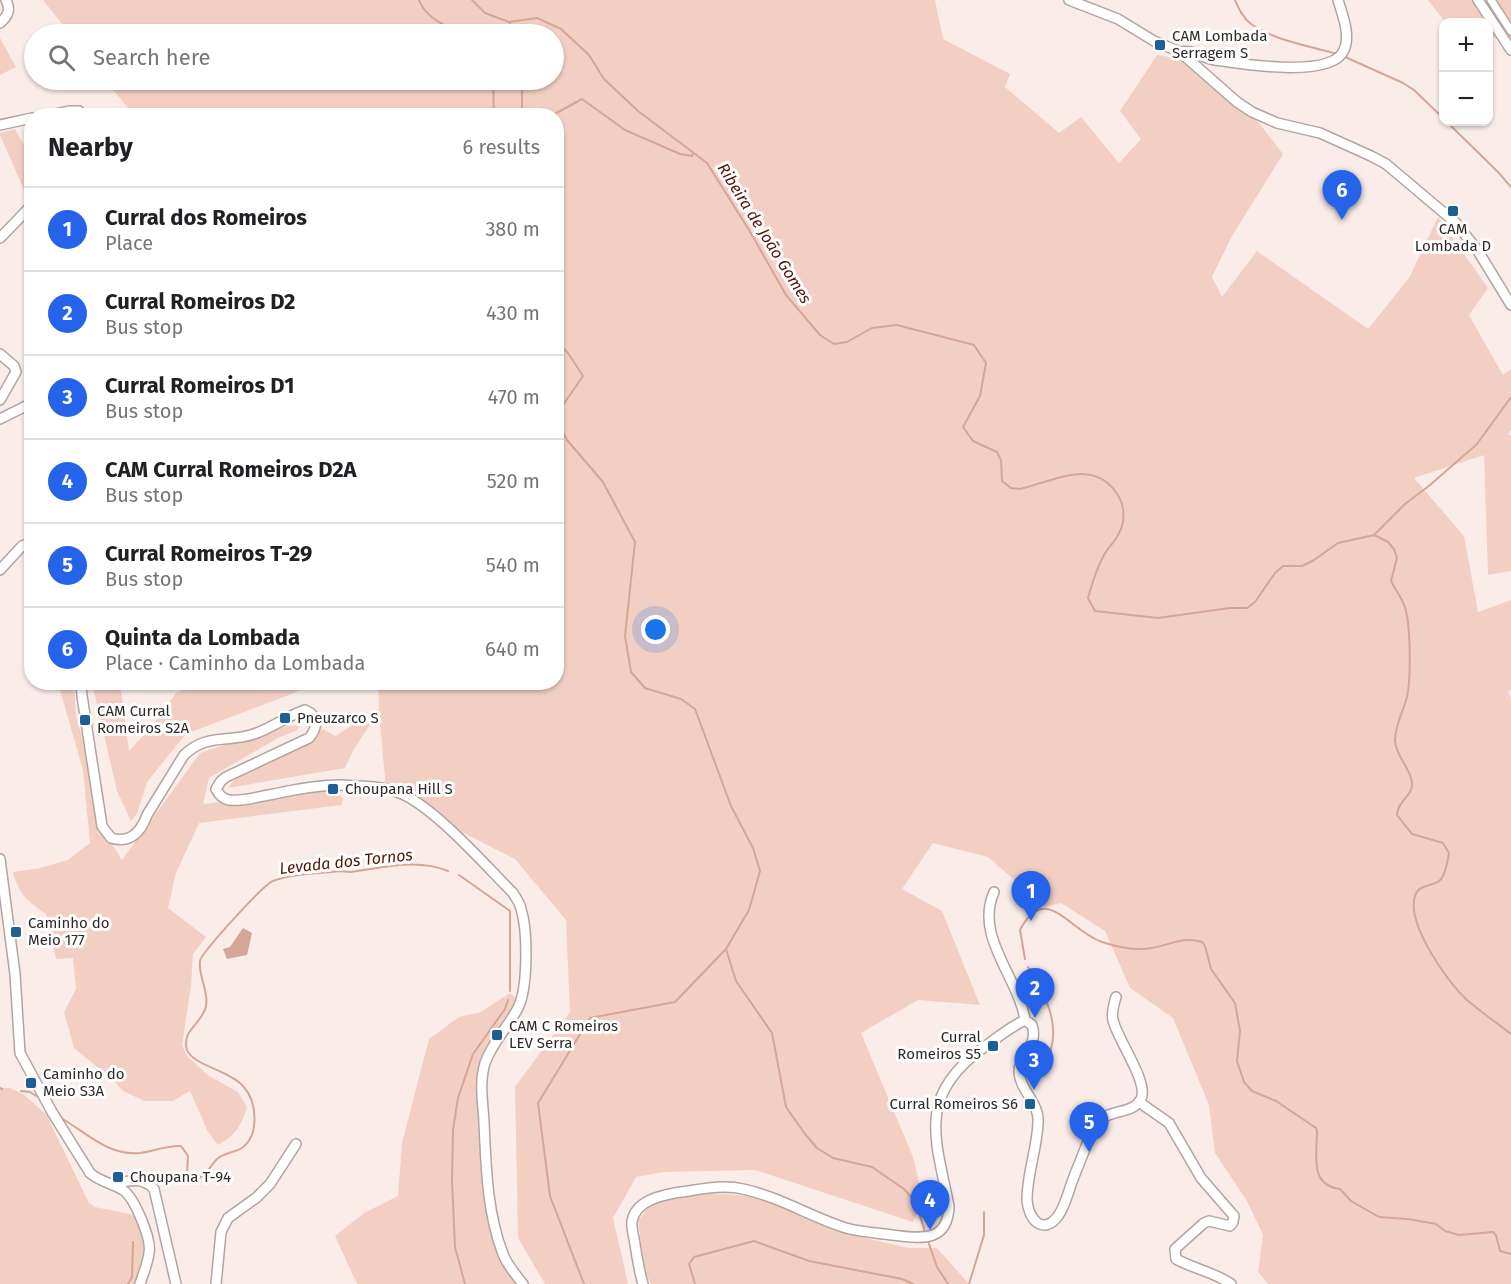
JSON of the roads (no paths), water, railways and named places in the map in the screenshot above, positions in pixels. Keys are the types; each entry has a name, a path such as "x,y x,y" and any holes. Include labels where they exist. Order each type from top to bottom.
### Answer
{"street":[{"path":"0,23 9,12 6,0"},
{"path":"1069,0 1119,20 1154,41 1180,52 1237,102 1252,112 1277,123 1320,133 1386,164 1456,223 1478,251 1511,305"},
{"path":"1180,52 1193,52 1212,60 1280,67 1324,66 1338,60 1344,51 1346,42 1338,0"},
{"path":"1478,0 1511,50"},
{"path":"1491,0 1511,31"},
{"path":"0,125 24,120"},
{"path":"0,238 24,213"},
{"path":"0,354 14,366 16,372 0,400"},
{"path":"0,419 24,407"},
{"path":"0,570 24,545"},
{"path":"82,690 102,826 111,838 126,840 135,836 184,755 201,741 255,734 289,715 305,710 312,713 316,719 314,731 309,738 226,777 220,781 216,789 219,796 228,800 243,800 296,789 341,785 398,792 411,798 438,820 513,893 521,906 524,923 525,983 517,1010 497,1039 485,1063 482,1082 487,1184 494,1219 503,1254 523,1284"},
{"path":"0,859 15,974 20,1053 52,1112 90,1173 99,1180 125,1191 132,1198 140,1215 150,1250 140,1284"},
{"path":"994,892 989,907 994,945 1022,1002 1025,1020 1032,1025 1034,1038 1020,1066 1022,1083 1035,1104 1039,1122 1029,1181 1028,1207 1033,1219 1042,1224 1052,1222 1063,1207 1099,1119 1110,1113 1132,1108 1139,1102 1143,1093 1142,1084 1116,1031 1112,1017 1116,997"},
{"path":"643,1284 638,1268 632,1220 648,1200 658,1196 716,1187 733,1187 771,1197 849,1229 924,1239 941,1230 949,1216 950,1206 935,1135 937,1111 944,1089 957,1069 1004,1032 1025,1020"},
{"path":"1139,1102 1169,1123 1202,1178 1234,1216 1230,1226 1209,1221 1204,1223 1175,1249 1176,1259 1186,1265 1218,1276 1231,1284"},
{"path":"216,1284 221,1232 228,1218 256,1198 296,1144"},
{"path":"113,1184 139,1180 148,1183 154,1189 176,1284"}],"waterway":[{"path":"419,0 426,11 442,24"},
{"name":"Ribeira de João Gomes","path":"472,0 485,13 509,22 537,18 550,24"},
{"path":"1235,0 1246,19 1260,30 1282,39 1337,54"},
{"name":"Ribeira de João Gomes","path":"564,32 589,55 604,79 638,111 707,163 786,295 820,335 834,344 847,342 872,328 897,325 974,345 986,363 980,396 963,427 973,441 997,452 1001,460 1002,481 1011,488 1020,489 1060,477 1087,474 1099,477 1110,485 1121,501 1124,515 1121,529 1101,560 1094,576 1088,598 1095,611 1158,618 1230,608 1247,608 1255,602 1275,573 1283,566 1302,566 1338,543 1374,535 1388,542 1397,558 1391,581 1403,602 1410,650 1407,697 1395,741 1409,772 1412,787 1397,815 1412,834 1443,843 1449,853 1441,880 1420,889 1415,896 1414,907 1417,921 1430,951 1449,980 1472,1004 1511,1034"},
{"path":"1343,56 1403,83 1414,90 1439,114"},
{"path":"493,90 494,108"},
{"path":"522,90 522,108"},
{"path":"564,109 582,99 625,130 680,154 692,156 693,153"},
{"path":"1451,126 1511,187"},
{"path":"564,349 583,376 564,404"},
{"path":"1375,534 1405,504 1477,444 1511,397"},
{"path":"564,434 603,482 635,542 625,636 631,672 645,688 681,699 695,709 731,806 753,848 760,871 749,910 726,949 736,981 772,1033 786,1107 817,1148 833,1158 872,1167 904,1189 916,1203 925,1232"},
{"name":"Levada dos Tornos","path":"61,1118 98,1142 118,1151 140,1153 181,1146 188,1156 187,1174 194,1179 202,1177 217,1159 242,1148 248,1142 252,1135 255,1117 248,1092 243,1086 230,1076 196,1060 187,1050 187,1037 206,1006 207,1000 200,967 203,955 267,885 281,878 387,866 424,865 448,871"},
{"name":"Levada dos Tornos","path":"459,875 510,911 510,991"},
{"name":"Levada dos Tornos","path":"1025,959 1020,930 1030,916 1039,910 1049,909 1090,936 1120,947 1146,949 1183,940 1202,942 1211,969 1235,1003 1240,1031 1237,1061 1244,1082 1252,1091 1276,1101 1316,1128 1317,1168 1323,1182 1340,1189 1351,1201 1379,1217 1436,1224 1445,1231 1459,1235 1493,1232 1500,1251 1511,1254"},
{"path":"584,1284 550,1196 538,1103 590,1018 675,1002 725,950"},
{"name":"Levada dos Tornos","path":"1028,967 1050,1010 1053,1034 1048,1057"},
{"name":"Levada dos Tornos","path":"465,1284 455,1247 452,1181 453,1130 458,1098 473,1054 505,1009 508,1000"},
{"name":"Levada dos Tornos","path":"21,1091 30,1092 36,1096"},
{"name":"Levada dos Tornos","path":"969,1284 984,1235 984,1212"},
{"path":"927,1238 937,1267 948,1284"},
{"name":"Levada dos Tornos","path":"695,1284 689,1264 694,1257 754,1241 809,1261 902,1279 913,1284"},
{"path":"128,1284 132,1277 133,1242"}],"place":[{"name":"CAM Lombada Serragem S","path":"1160,45"},
{"name":"CAM Lombada D","path":"1453,211"},
{"name":"Quinta da Lombada","path":"1342,220"},
{"name":"Pneuzarco S","path":"285,718"},
{"name":"CAM Curral Romeiros S2A","path":"85,720"},
{"name":"Choupana Hill S","path":"333,789"},
{"name":"Curral dos Romeiros","path":"1031,921"},
{"name":"Caminho do Meio 177","path":"16,932"},
{"name":"Curral Romeiros D2","path":"1035,1018"},
{"name":"CAM C Romeiros LEV Serra","path":"497,1035"},
{"name":"Curral Romeiros S5","path":"993,1046"},
{"name":"Caminho do Meio S3A","path":"31,1083"},
{"name":"Curral Romeiros D1","path":"1034,1090"},
{"name":"Curral Romeiros S6","path":"1030,1104"},
{"name":"Curral Romeiros T-29","path":"1089,1152"},
{"name":"Choupana T-94","path":"118,1177"},
{"name":"CAM Curral Romeiros D2A","path":"930,1230"}]}
